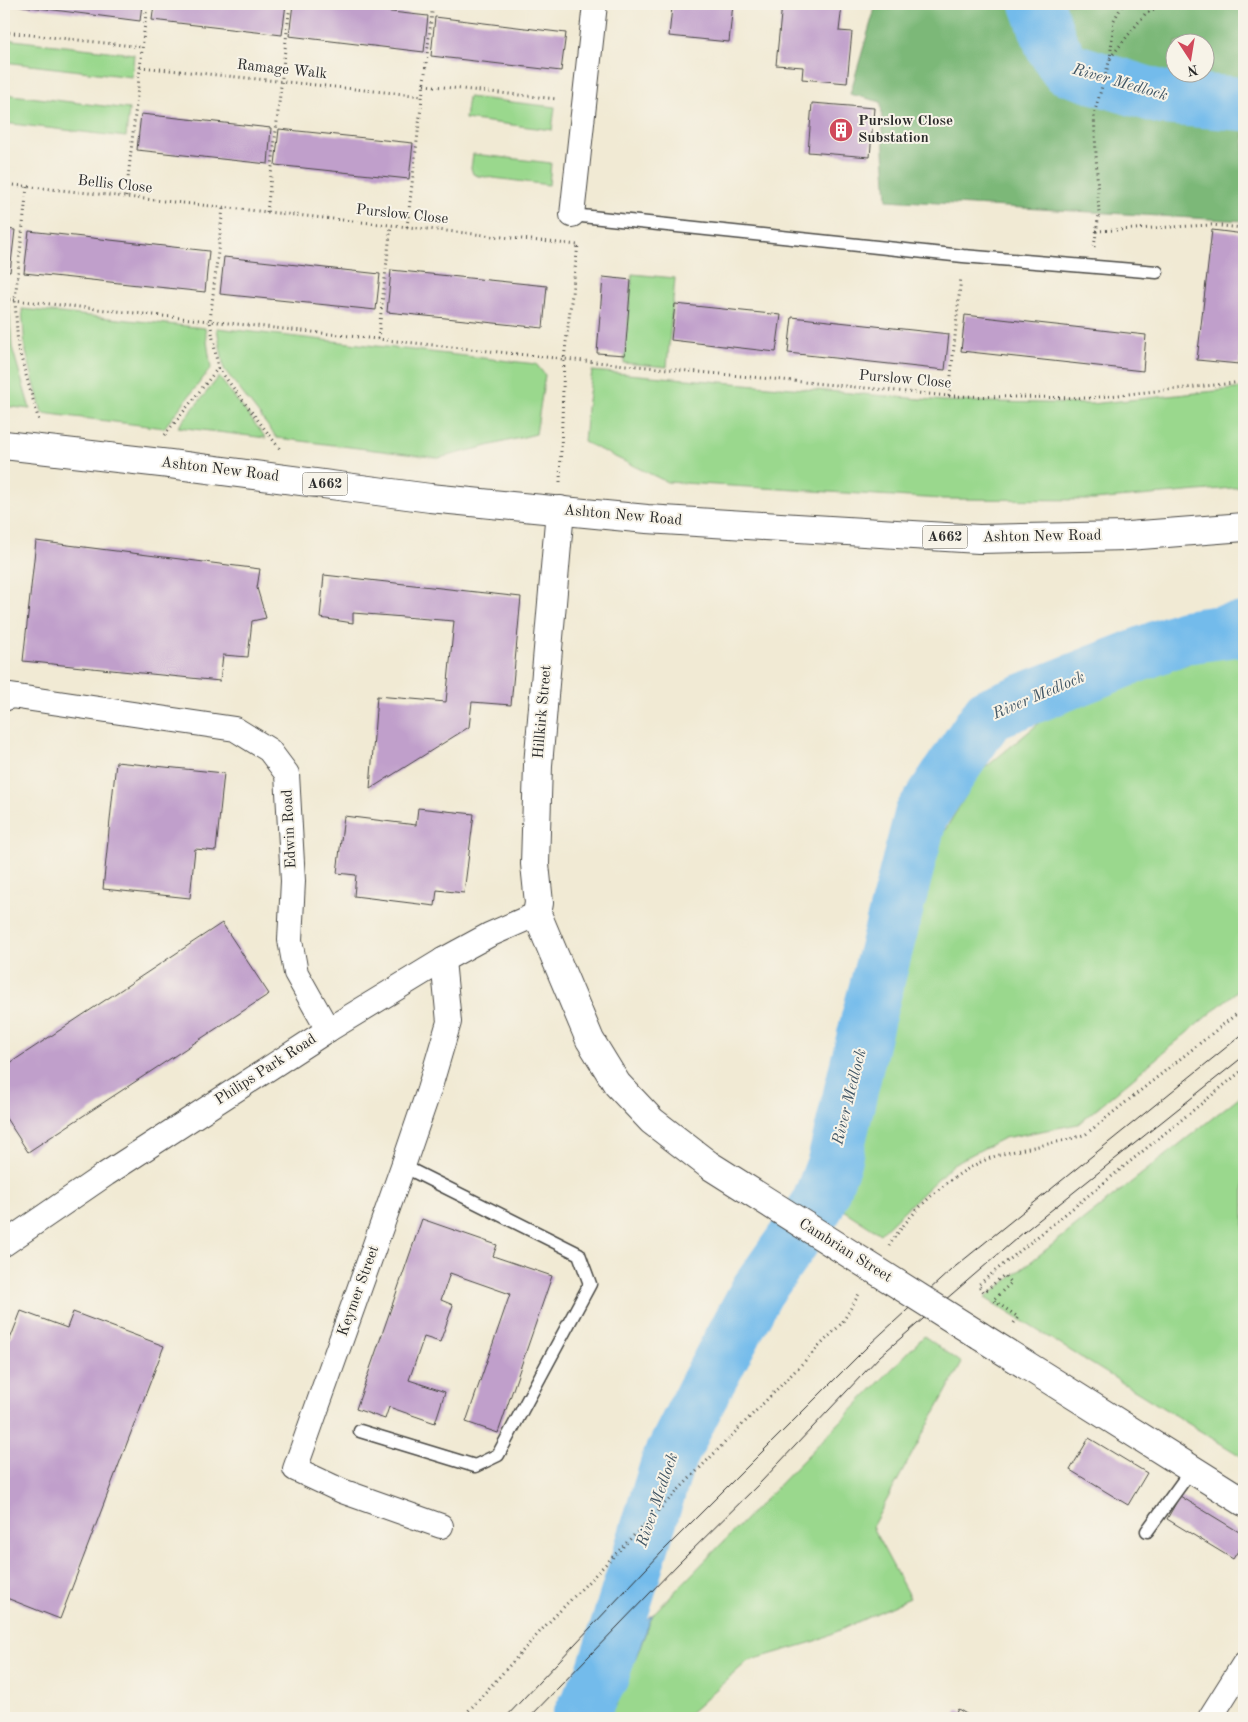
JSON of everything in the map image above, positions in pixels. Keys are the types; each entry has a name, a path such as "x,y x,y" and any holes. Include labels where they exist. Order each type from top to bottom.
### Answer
{"street":[{"path":"576,216 584,102 595,4"},
{"name":"Ashton New Road","path":"4,446 144,461 430,498 647,519 979,539 1128,536 1244,527"},
{"name":"Hillkirk Street","path":"537,914 539,903 535,864 538,765 560,510"},
{"name":"Edwin Road","path":"4,699 11,696 235,729 269,750 287,774 292,881 290,940 296,973 328,1030"},
{"name":"Philips Park Road","path":"4,1244 106,1174 328,1030 443,960 489,935 537,914"},
{"name":"Cambrian Street","path":"537,914 590,1040 617,1084 652,1121 709,1166 1244,1502"},
{"name":"Keymer Street","path":"441,1526 342,1491 295,1468 404,1166 449,1022 443,960"},
{"path":"1210,1718 1244,1664"}],"lane":[{"path":"576,216 963,256 1157,272"},
{"path":"360,1431 475,1466 498,1455 590,1284 579,1254 404,1166"},
{"path":"1147,1531 1192,1469"}],"path":[{"path":"126,198 147,4"},
{"path":"267,212 290,4"},
{"path":"407,227 433,4"},
{"path":"1092,267 1099,214 1094,114 1110,59 1114,20 1123,4"},
{"path":"1110,59 1145,14 1163,4"},
{"path":"4,32 142,46"},
{"name":"Ramage Walk","path":"140,67 422,96"},
{"path":"424,85 584,102"},
{"name":"Bellis Close","path":"4,184 223,208"},
{"path":"27,187 15,300 18,347 47,450"},
{"path":"223,208 210,321 218,368 304,481"},
{"name":"Purslow Close","path":"223,208 578,245"},
{"path":"560,510 564,359 578,245 576,216"},
{"path":"378,339 392,225"},
{"path":"1096,231 1211,225 1244,228"},
{"path":"949,396 963,256"},
{"name":"Purslow Close","path":"4,299 564,359 949,396 1090,398 1244,382"},
{"path":"144,461 218,368"},
{"path":"886,1252 895,1236 922,1205 955,1177 975,1164 997,1156 1069,1140 1086,1134 1244,1008"},
{"path":"993,1300 1012,1283 1004,1275 984,1292 978,1285 1244,1069"},
{"path":"462,1718 547,1624 842,1323 861,1291"}],"green space":[{"path":"879,4 1244,4 1244,221 887,200 881,102 850,94 875,8"},
{"path":"4,39 134,54 132,77 4,62"},
{"path":"4,94 129,109 126,137 4,123"},
{"path":"468,97 555,107 552,130 465,119"},
{"path":"473,154 551,163 549,185 473,174 471,168"},
{"path":"632,274 675,278 667,367 624,363"},
{"path":"4,306 9,306 12,347 30,409 4,406"},
{"path":"22,309 205,328 211,368 164,428 42,413 25,348"},
{"path":"217,328 536,364 545,375 536,434 439,458 277,438 224,369"},
{"path":"592,371 944,401 1091,404 1244,388 1244,487 1094,500 942,499 667,482 584,442"},
{"path":"219,377 266,438 178,427"},
{"path":"1244,651 1244,985 1078,1124 1004,1138 953,1164 880,1234 840,1208 864,1139 930,855 980,772 1044,719 1103,692 1206,658"},
{"path":"1244,1093 1244,1458 985,1298"},
{"path":"924,1336 962,1363 872,1527 910,1598 816,1641 748,1661 684,1718 607,1718 617,1704 653,1614"}],"water":[{"path":"653,1614 617,1704 607,1718 552,1718"}],"building":[{"path":"7,4 142,4 140,21"},
{"path":"154,4 286,4 282,35 152,20"},
{"path":"293,4 319,4 428,16 424,52 289,36"},
{"path":"679,4 733,4 729,42 669,36 672,7 678,7"},
{"path":"782,4 848,4 848,7 842,6 839,31 852,32 847,83 802,79 803,67 776,65"},
{"path":"435,17 566,33 561,71 431,56"},
{"name":"Purslow Close Substation","path":"812,103 874,108 870,157 808,152"},
{"path":"141,114 271,128 268,164 137,150"},
{"path":"279,129 413,143 409,179 275,165"},
{"path":"4,229 15,230 10,272 4,271"},
{"path":"1212,230 1244,234 1244,320 1239,364 1197,360"},
{"path":"29,231 209,251 205,292 24,273"},
{"path":"224,257 380,274 376,310 220,294"},
{"path":"391,270 547,286 543,328 387,312"},
{"path":"603,277 631,280 625,355 597,353"},
{"path":"675,304 781,315 776,352 671,340"},
{"path":"965,315 1146,335 1143,371 961,351"},
{"path":"792,317 949,334 945,370 788,353"},
{"path":"36,541 260,569 257,588 266,618 252,621 248,657 223,655 220,681 23,661"},
{"path":"324,575 521,597 511,705 472,702 469,727 370,789 377,696 446,702 454,621 353,613 353,623 320,618"},
{"path":"116,762 224,773 216,851 195,849 190,898 103,889"},
{"path":"418,808 474,814 464,893 437,890 435,906 354,896 356,875 337,873 344,816 416,825"},
{"path":"222,923 269,994 28,1152 4,1115 4,1067"},
{"path":"422,1219 497,1245 493,1256 552,1276 498,1433 466,1422 510,1294 450,1273 441,1300 453,1305 440,1342 424,1337 409,1380 445,1392 435,1423 389,1407 385,1419 356,1409"},
{"path":"21,1311 67,1328 73,1312 164,1346 60,1619 4,1597 4,1355"},
{"path":"1089,1438 1147,1473 1128,1505 1070,1470"},
{"path":"1180,1496 1244,1535 1244,1541 1233,1559 1167,1519"},
{"path":"958,1709 973,1718 953,1718"}],"waterway":[{"name":"River Medlock","path":"1037,4 1052,46 1066,68 1162,98 1244,104"},
{"name":"River Medlock","path":"579,1718 602,1676 668,1462 757,1291 817,1206 834,1162 868,1018 921,815 989,714 1184,637 1244,629"}],"tram line":[{"path":"505,1718 663,1551 871,1343 951,1270 1244,1033"},
{"path":"529,1718 678,1564 761,1482 880,1356 1024,1232 1244,1056"}],"place":[{"name":"Purslow Close Substation","path":"841,130"}]}
